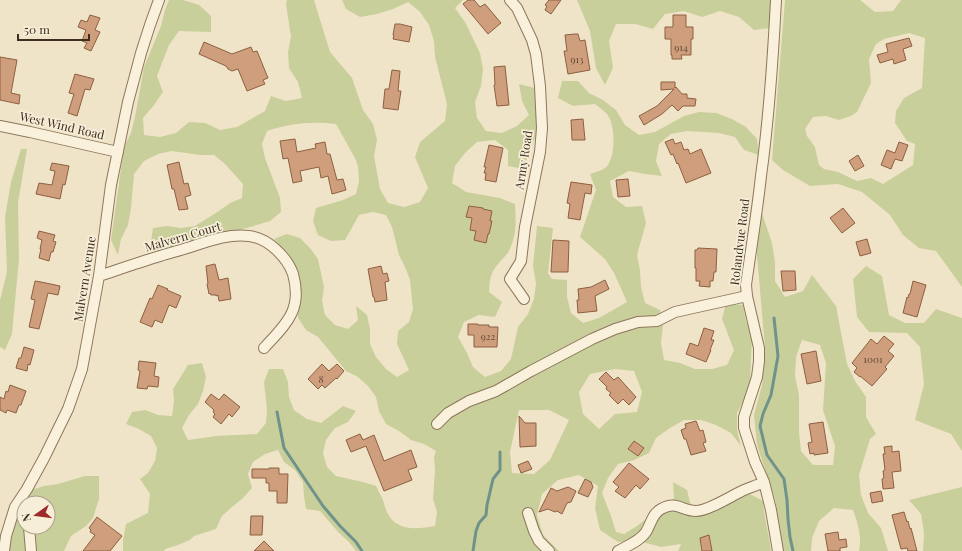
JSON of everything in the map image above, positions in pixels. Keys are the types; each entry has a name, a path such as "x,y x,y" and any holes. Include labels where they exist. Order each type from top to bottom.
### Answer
{"street":[{"name":"Malvern Avenue","path":"25,495 68,409 82,369 99,276 110,192 128,102 134,77 159,0"},
{"name":"Army Road","path":"510,0 517,8 532,40 536,54 542,128 540,152 525,227 520,261 510,279 524,299"},
{"name":"Rolandvue Road","path":"776,0 766,131 746,285 747,296 759,348 759,361 757,377 744,417 744,428 755,462 764,482 771,510 778,551"},
{"name":"West Wind Road","path":"0,126 118,152"},
{"name":"Malvern Court","path":"99,276 216,239 236,236 250,236 260,239 279,251 286,260 292,274 296,305 291,317 282,330 264,348"},
{"path":"437,424 448,413 469,401 496,391 592,339 615,329 638,322 657,321 675,312 747,296"},
{"path":"618,551 646,533 654,516 667,506 674,505 696,511 704,509 745,489 764,482"},
{"name":"Malvern Avenue","path":"4,551 6,536 14,507 16,506"},
{"path":"528,513 539,542 550,551"},
{"path":"30,535 31,551"}],"green space":[{"path":"169,0 183,0 199,5 211,16 211,32 179,31 169,45 157,76 163,92 143,118 144,135 160,137 176,133 189,122 205,123 220,130 237,127 265,111 271,96 286,101 302,98 298,82 289,68 288,52 291,37 286,4 287,0 314,0 330,52 352,78 363,110 373,124 377,140 374,156 380,189 388,203 404,207 420,202 428,188 415,157 420,142 445,121 447,104 435,57 434,41 429,25 420,12 408,2 377,14 360,17 346,9 342,0 463,0 455,8 465,22 480,53 483,69 481,86 475,102 477,118 486,131 502,133 517,126 529,115 522,101 519,84 535,88 539,121 524,169 508,166 508,150 495,140 477,142 465,153 455,166 452,183 466,192 500,198 515,204 516,222 512,245 494,270 490,283 489,292 502,302 495,317 479,315 464,322 458,337 473,367 485,377 501,371 511,359 518,327 528,314 534,299 536,283 533,266 537,226 553,228 548,273 552,279 567,280 567,297 571,313 583,323 599,318 627,302 614,273 605,259 580,237 596,190 590,174 605,168 609,164 611,158 614,142 610,119 607,114 595,104 573,106 558,98 562,81 578,81 589,93 603,100 616,110 625,125 639,135 655,132 684,116 699,112 716,113 732,119 746,127 757,139 759,155 744,150 735,137 719,133 687,131 671,134 659,144 656,161 662,176 629,171 610,181 613,197 626,207 642,206 646,223 637,255 641,287 645,303 660,310 663,326 661,343 664,360 680,363 695,369 712,369 727,365 734,350 722,319 726,303 743,305 746,321 752,337 750,383 745,398 737,413 737,430 741,446 731,433 716,425 701,420 684,420 656,438 649,453 634,460 618,464 608,478 602,493 616,532 624,534 650,516 666,512 674,498 673,482 687,490 691,506 706,514 728,505 748,493 763,501 771,551 678,551 681,544 661,547 639,541 618,542 600,530 595,508 598,486 579,475 558,480 542,494 537,515 543,535 559,551 356,551 320,511 306,509 303,482 295,470 284,462 278,450 265,454 253,462 248,474 252,488 222,516 216,529 194,536 190,540 165,549 164,551 123,551 123,540 126,524 148,513 150,494 140,479 148,473 155,461 157,448 151,436 126,424 132,412 145,410 158,415 172,416 174,402 173,389 188,365 202,363 206,377 203,391 198,404 189,415 182,428 188,440 216,436 257,434 266,423 267,410 264,382 269,369 283,369 288,382 289,397 294,410 307,419 321,423 343,406 356,411 348,422 335,428 326,440 323,453 327,467 336,476 376,486 391,518 401,526 408,528 421,528 435,526 437,512 433,499 435,470 434,457 436,451 424,444 411,440 386,424 379,411 376,397 368,386 358,377 346,371 318,337 306,330 298,318 298,305 290,261 283,249 274,239 287,234 300,238 318,259 324,287 322,301 325,315 335,325 348,329 358,320 356,306 367,315 370,329 370,344 376,357 386,369 397,377 409,370 397,344 398,331 409,322 413,309 410,280 399,255 392,227 386,215 373,212 359,215 345,240 331,241 318,235 313,221 316,208 343,200 356,194 359,181 356,160 336,124 301,123 267,131 262,144 265,158 280,198 281,212 270,221 146,255 151,242 153,228 167,226 181,228 195,226 230,203 242,198 243,184 225,164 214,155 200,155 172,151 158,154 144,161 134,174 128,225 121,239 118,255 111,240 124,147 131,133 135,117 144,67 161,26","holes":["615,369 634,371 642,392 637,412 615,414 599,429 583,414 579,392 590,374","519,410 549,410 569,420 550,460 534,474 512,473 510,452"]},
{"path":"577,0 773,0 770,28 754,30 739,17 720,11 702,17 684,11 665,14 653,29 635,24 616,24 609,41 613,68 605,85 596,68 590,31"},
{"path":"785,0 860,0 875,12 893,11 901,0 962,0 962,287 936,251 919,248 903,235 890,215 862,192 838,184 810,186 783,170 772,160","holes":["909,33 925,38 922,88 904,98 896,111 895,123 907,141 915,144 913,165 883,184 871,178 857,181 838,172 824,169 819,165 815,147 807,136 805,129 813,117 826,116 839,120 851,116 857,112 871,83 869,59 876,44 884,39"]},
{"path":"21,149 27,149 18,203 19,259 12,334 5,350 0,347 0,300 7,272 5,217 11,182"},
{"path":"760,207 772,243 775,262 775,281 785,297 803,291 812,275 836,306 847,364 855,381 866,397 866,417 876,434 870,439 859,475 861,495 868,513 881,528 888,551 859,551 860,535 853,510 834,508 819,521 812,538 811,551 783,551 775,499 757,445 754,415 762,385 765,348 756,244","holes":["802,340 820,345 826,363 823,410 835,446 833,465 813,465 801,451 799,432 799,395 795,376 796,357"]},
{"path":"866,266 882,276 889,315 905,323 924,323 936,309 962,318 962,451 951,434 915,420 924,384 920,347 907,333 869,332 857,317 853,279"},
{"path":"85,476 99,476 99,499 93,518 86,526 71,536 64,551 9,551 10,538 16,520 16,535 56,535 56,495 28,495 31,490"},
{"path":"962,487 962,551 923,551 924,533 921,514 909,500"}],"building":[{"path":"468,0 474,0 480,7 485,4 501,23 488,34 463,4"},
{"path":"549,0 561,0 551,14 545,10 547,6 545,5"},
{"path":"90,15 100,18 95,30 100,32 91,51 84,48 87,43 82,41 86,30 78,27 81,20 87,22"},
{"path":"673,15 686,15 686,27 693,27 691,55 681,55 682,59 672,59 671,39 665,39 665,27 673,27"},
{"path":"395,24 412,27 409,42 393,39"},
{"path":"578,34 580,41 585,40 590,70 568,74 564,51 567,51 565,35"},
{"path":"909,38 912,46 903,49 906,60 894,64 893,59 880,63 877,55 888,52 886,44"},
{"path":"204,42 232,54 251,47 253,52 257,51 268,78 263,80 265,84 247,91 238,69 232,71 226,66 199,54"},
{"path":"0,57 17,60 11,93 20,95 19,104 0,100"},
{"path":"505,66 509,105 497,106 494,85 494,67"},
{"path":"392,70 400,71 398,91 401,91 398,110 383,108 385,89 389,89"},
{"path":"75,74 94,79 90,90 85,89 77,116 68,113 74,94 69,93"},
{"path":"661,82 675,82 675,88 676,87 682,94 687,94 687,98 696,99 695,106 683,106 678,111 672,105 662,114 644,125 639,116 657,106 674,89 661,90"},
{"path":"583,119 585,140 572,140 571,120"},
{"path":"295,139 297,152 316,148 315,144 325,142 327,154 330,154 337,180 343,179 346,190 332,194 328,176 321,178 319,167 300,171 302,181 293,183 288,158 283,159 280,141"},
{"path":"673,139 675,144 681,142 684,150 688,149 690,154 701,149 711,173 686,183 678,163 677,164 673,154 671,155 665,142"},
{"path":"899,142 908,145 902,161 895,159 891,169 881,165 887,150 895,153"},
{"path":"489,145 503,148 496,182 485,180 486,173 484,173 486,167 484,167"},
{"path":"858,155 864,166 855,171 849,161"},
{"path":"179,162 184,184 188,183 191,195 185,197 188,209 179,210 174,189 172,189 167,165"},
{"path":"52,163 69,166 60,199 36,194 39,183 52,185 55,171 50,170"},
{"path":"628,179 630,196 618,197 616,180"},
{"path":"571,182 592,185 591,194 585,193 580,220 568,218 570,204 567,203"},
{"path":"469,206 492,211 490,221 492,221 486,243 474,240 476,231 470,230 472,218 466,217"},
{"path":"843,208 855,223 842,233 830,218"},
{"path":"39,231 55,235 53,241 56,242 53,252 51,252 49,261 39,258 42,240 37,238"},
{"path":"867,239 871,253 860,256 856,242"},
{"path":"553,240 569,241 568,272 551,272"},
{"path":"698,248 717,249 716,272 714,272 713,281 710,281 710,287 699,286 700,281 696,281 695,250"},
{"path":"215,264 219,280 228,278 231,299 219,301 218,295 216,296 211,295 210,293 209,294 206,266"},
{"path":"381,266 383,274 387,273 389,281 385,282 387,300 375,302 368,269"},
{"path":"781,271 795,271 796,290 783,291"},
{"path":"605,280 609,289 595,296 597,311 578,313 578,289 591,287"},
{"path":"35,281 60,286 58,295 48,293 39,329 29,327 35,300 31,299"},
{"path":"913,281 926,285 917,317 903,313"},
{"path":"158,285 181,296 176,308 169,305 162,323 155,320 152,327 140,322 150,298 152,299"},
{"path":"468,324 498,327 497,347 474,347 474,335 468,335"},
{"path":"704,328 714,331 711,340 714,340 706,362 686,354 690,343 698,346"},
{"path":"884,336 894,344 888,351 894,356 885,367 887,369 872,386 854,372 857,368 852,363 871,339 877,344"},
{"path":"24,347 34,350 30,365 28,364 27,371 16,368"},
{"path":"816,351 821,381 807,384 801,354"},
{"path":"139,361 156,363 154,376 159,377 158,387 148,386 147,389 137,388 140,371 138,370"},
{"path":"322,364 329,371 337,364 344,371 337,379 336,378 325,388 322,385 318,389 308,379"},
{"path":"606,372 614,380 618,377 636,397 629,405 623,399 618,404 609,395 611,393 599,379"},
{"path":"10,385 26,391 21,405 19,405 16,413 7,410 6,413 0,410 0,397 4,399 6,391 8,392"},
{"path":"211,394 219,400 224,394 240,407 232,417 229,414 221,424 213,417 215,414 213,412 214,410 205,402"},
{"path":"519,416 525,423 536,423 536,446 520,447"},
{"path":"696,421 700,431 703,430 706,442 703,443 706,451 691,455 686,439 684,439 681,430 686,428 685,424"},
{"path":"823,422 828,453 814,455 814,453 810,454 808,443 812,442 809,424"},
{"path":"360,434 363,440 374,435 384,461 411,450 417,467 408,470 412,480 384,491 366,446 351,452 346,440"},
{"path":"634,441 644,448 638,456 628,449"},
{"path":"892,446 892,452 899,451 901,471 892,472 894,488 883,489 882,479 884,478 883,471 885,470 883,454 885,454 884,447"},
{"path":"528,461 532,469 521,473 518,465"},
{"path":"629,463 649,479 640,489 636,485 625,498 615,491 619,487 613,482"},
{"path":"279,468 279,474 288,474 287,503 277,503 277,491 269,491 269,483 266,483 266,478 252,478 252,469"},
{"path":"585,479 591,482 593,487 588,497 578,493"},
{"path":"568,487 576,491 571,502 567,503 562,514 548,509 539,512 551,488 557,491"},
{"path":"881,491 883,501 872,503 870,493"},
{"path":"904,512 910,529 911,528 917,551 908,551 907,548 901,549 892,515"},
{"path":"251,516 263,516 262,535 250,535"},
{"path":"97,517 122,536 110,551 83,551 95,535 90,532 91,530 89,528"},
{"path":"838,532 839,540 846,539 847,547 840,548 840,551 828,551 825,534"},
{"path":"709,535 712,551 702,551 700,538"},
{"path":"264,541 274,551 254,551"}],"waterway":[{"path":"774,318 778,356 771,395 760,426 767,455 784,479 790,537 793,551"},
{"path":"277,412 284,448 323,506 356,542 362,551"},
{"path":"473,551 476,531 479,523 486,515 493,479 500,470 500,452"}]}
